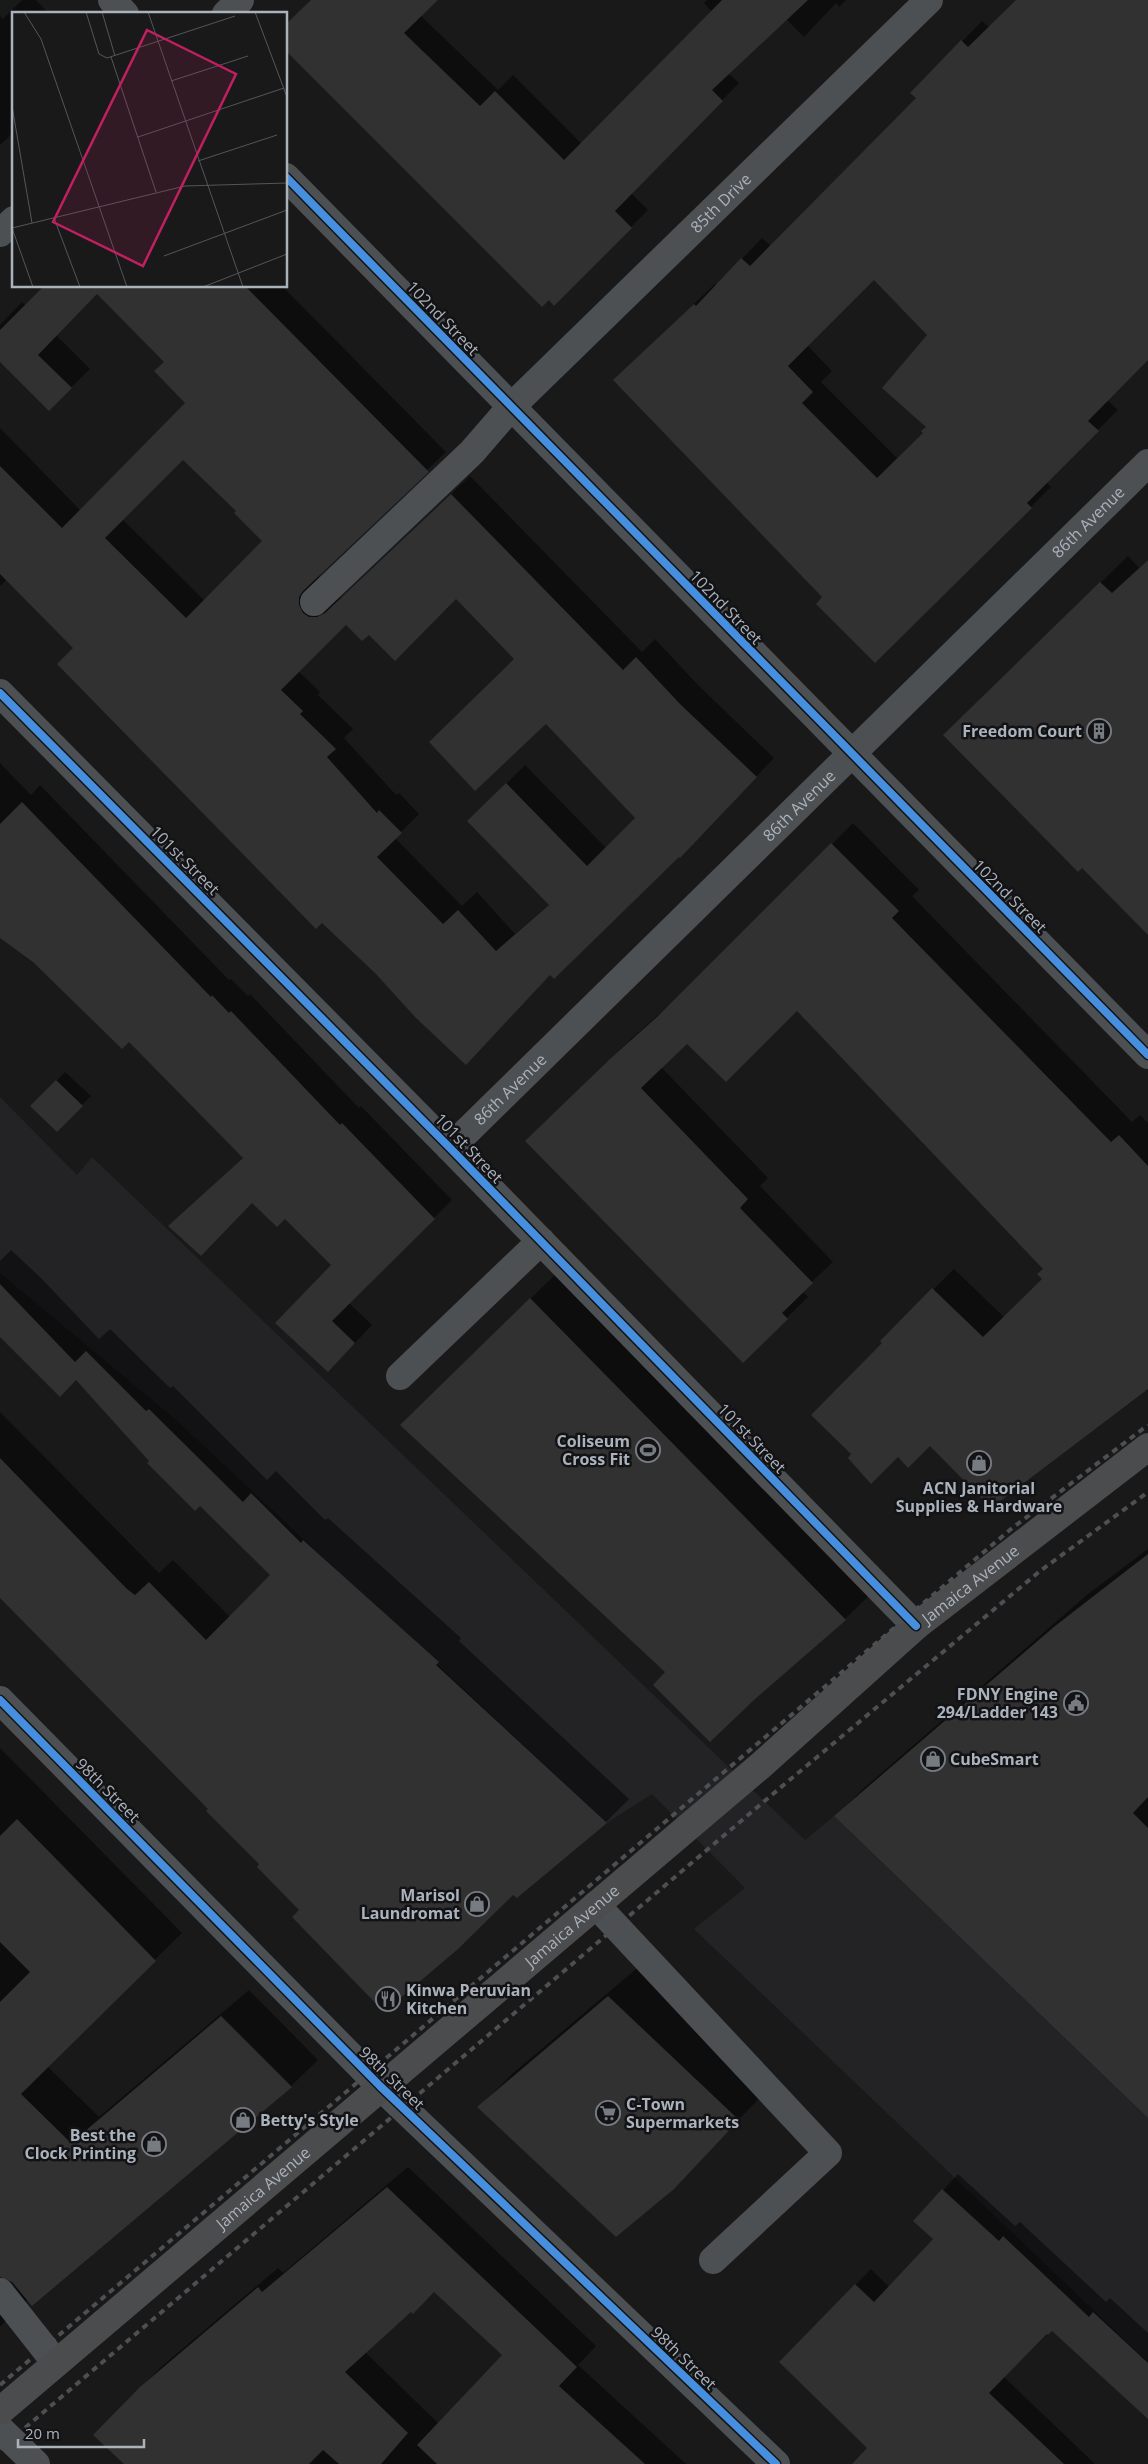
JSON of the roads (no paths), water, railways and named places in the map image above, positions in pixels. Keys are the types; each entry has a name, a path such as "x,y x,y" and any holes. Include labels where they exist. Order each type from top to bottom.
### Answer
{"main road":[{"name":"Jamaica Avenue","path":"0,2411 380,2086 759,1767 916,1626 1148,1447"}],"street":[{"path":"112,0 123,12"},
{"path":"228,12 240,0"},
{"name":"85th Drive","path":"314,602 472,452 511,407 929,0"},
{"name":"102nd Street","path":"288,179 851,755 1148,1055"},
{"path":"0,233 12,222"},
{"name":"86th Avenue","path":"450,1148 1148,463"},
{"name":"101st Street","path":"0,693 450,1148 916,1626"},
{"path":"400,1376 541,1241"},
{"name":"98th Street","path":"0,1700 380,2086 776,2464"},
{"path":"596,1905 828,2153 713,2260"},
{"path":"0,2292 56,2363"},
{"path":"0,2429 36,2464"}],"railway":[{"path":"0,2385 1011,1529 1148,1425"},
{"path":"0,2449 780,1788 1040,1571 1148,1492"}],"place":[{"name":"Freedom Court","path":"1099,731"},
{"name":"Coliseum Cross Fit","path":"648,1450"},
{"name":"ACN Janitorial Supplies & Hardware","path":"979,1463"},
{"name":"FDNY Engine 294/Ladder 143","path":"1076,1703"},
{"name":"CubeSmart","path":"933,1759"},
{"name":"Marisol Laundromat","path":"477,1904"},
{"name":"Kinwa Peruvian Kitchen","path":"388,1999"},
{"name":"C‑Town Supermarkets","path":"608,2113"},
{"name":"Betty's Style","path":"243,2120"},
{"name":"Best the Clock Printing","path":"154,2144"}]}
